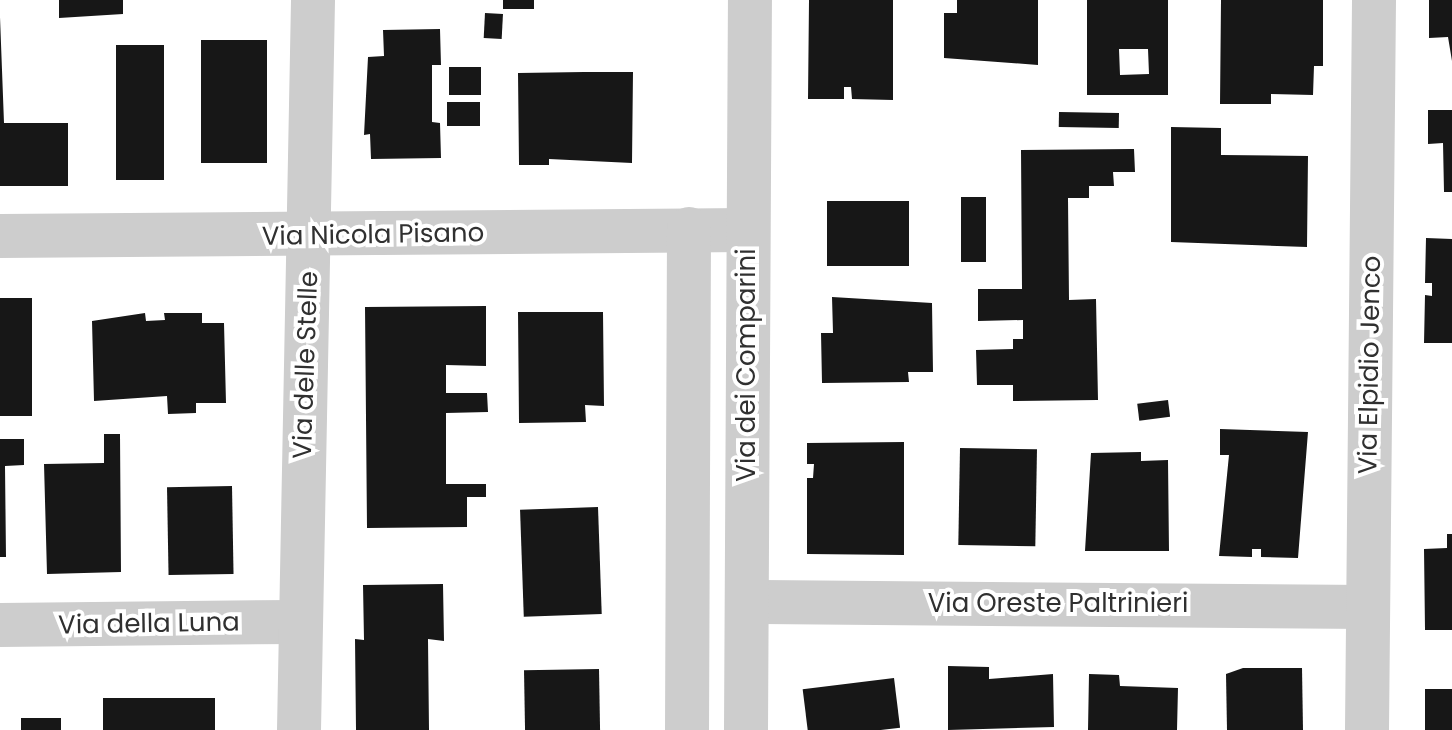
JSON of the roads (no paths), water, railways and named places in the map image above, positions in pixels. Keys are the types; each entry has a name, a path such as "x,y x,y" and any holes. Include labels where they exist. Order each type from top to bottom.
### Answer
{"street":[{"name":"Via delle Stelle","path":"299,730 298,622 310,237 313,0"},
{"name":"Via dei Comparini","path":"746,730 750,0"},
{"name":"Via Elpidio Jenco","path":"1367,730 1374,0"},
{"path":"687,730 689,229"},
{"name":"Via Nicola Pisano","path":"0,236 310,237 747,230"},
{"name":"Via Oreste Paltrinieri","path":"747,602 1368,607"},
{"name":"Via della Luna","path":"0,625 298,622"}]}
